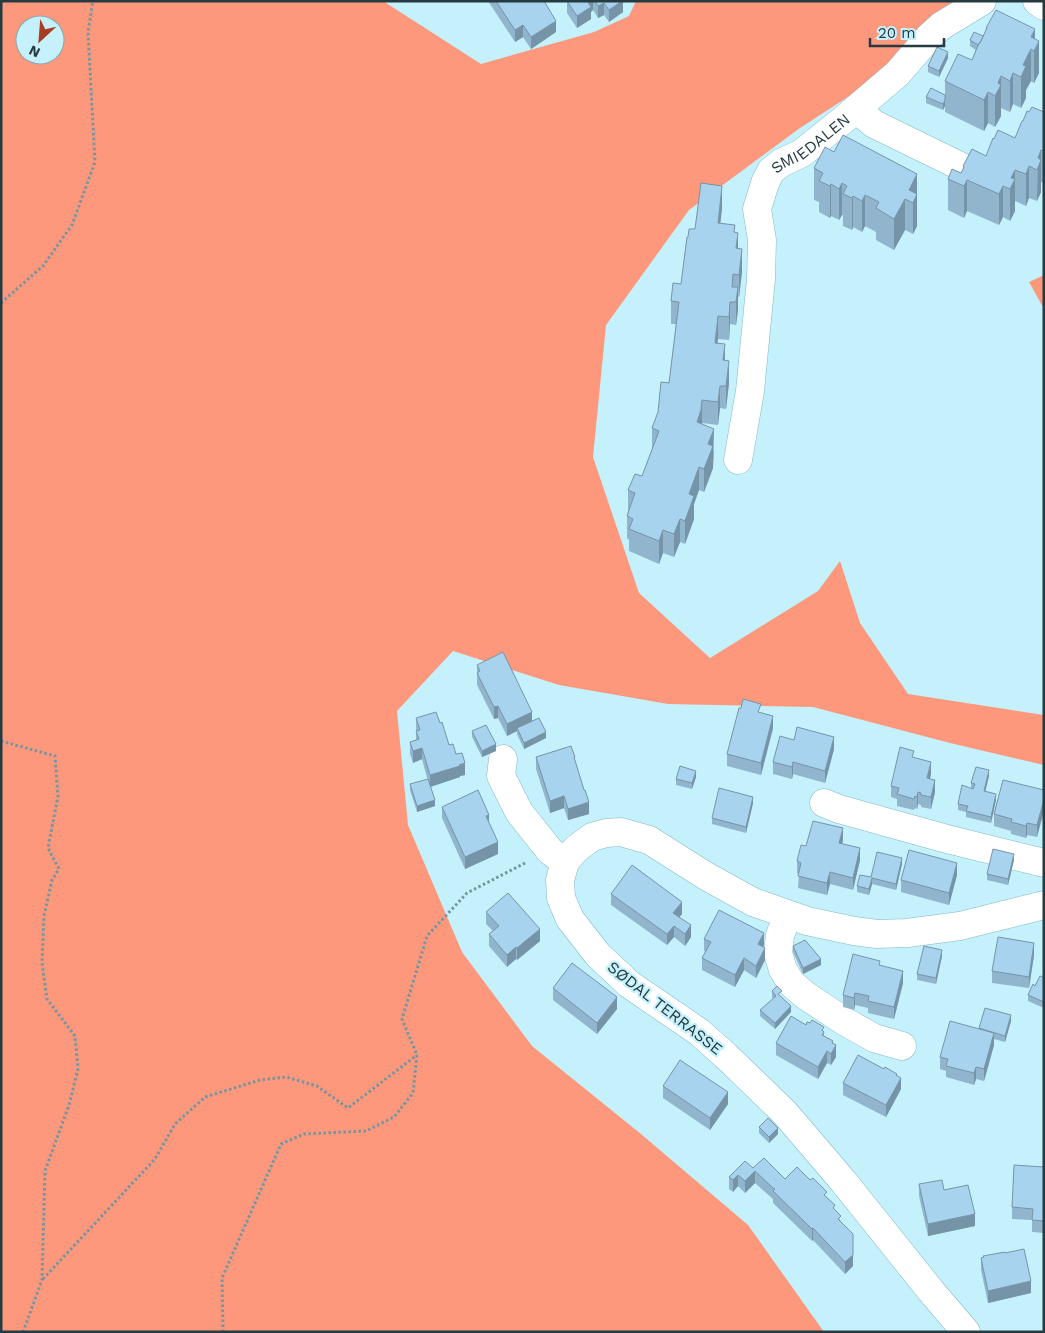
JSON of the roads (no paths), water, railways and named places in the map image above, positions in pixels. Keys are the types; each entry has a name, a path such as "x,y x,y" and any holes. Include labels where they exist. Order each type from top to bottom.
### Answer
{"street":[{"name":"SMIEDALEN","path":"738,460 750,392 761,279 762,240 757,209 771,171 781,163 802,153 856,109 897,74 936,31 982,1"},
{"path":"1037,1 1044,6"},
{"path":"856,109 874,124 962,167"},
{"path":"503,759 500,776 520,812 558,856 576,849 592,838 606,833 621,832 631,834 649,840 706,876 753,902 806,921 877,934 907,934 960,926 1044,905"},
{"path":"824,803 839,809 946,839 1044,863"},
{"name":"SØDAL TERRASSE","path":"558,856 561,898 570,919 598,955 630,984 699,1032 785,1114 843,1181 966,1332"},
{"path":"788,915 780,935 778,953 782,970 792,984 804,995 874,1038 902,1046"}]}
